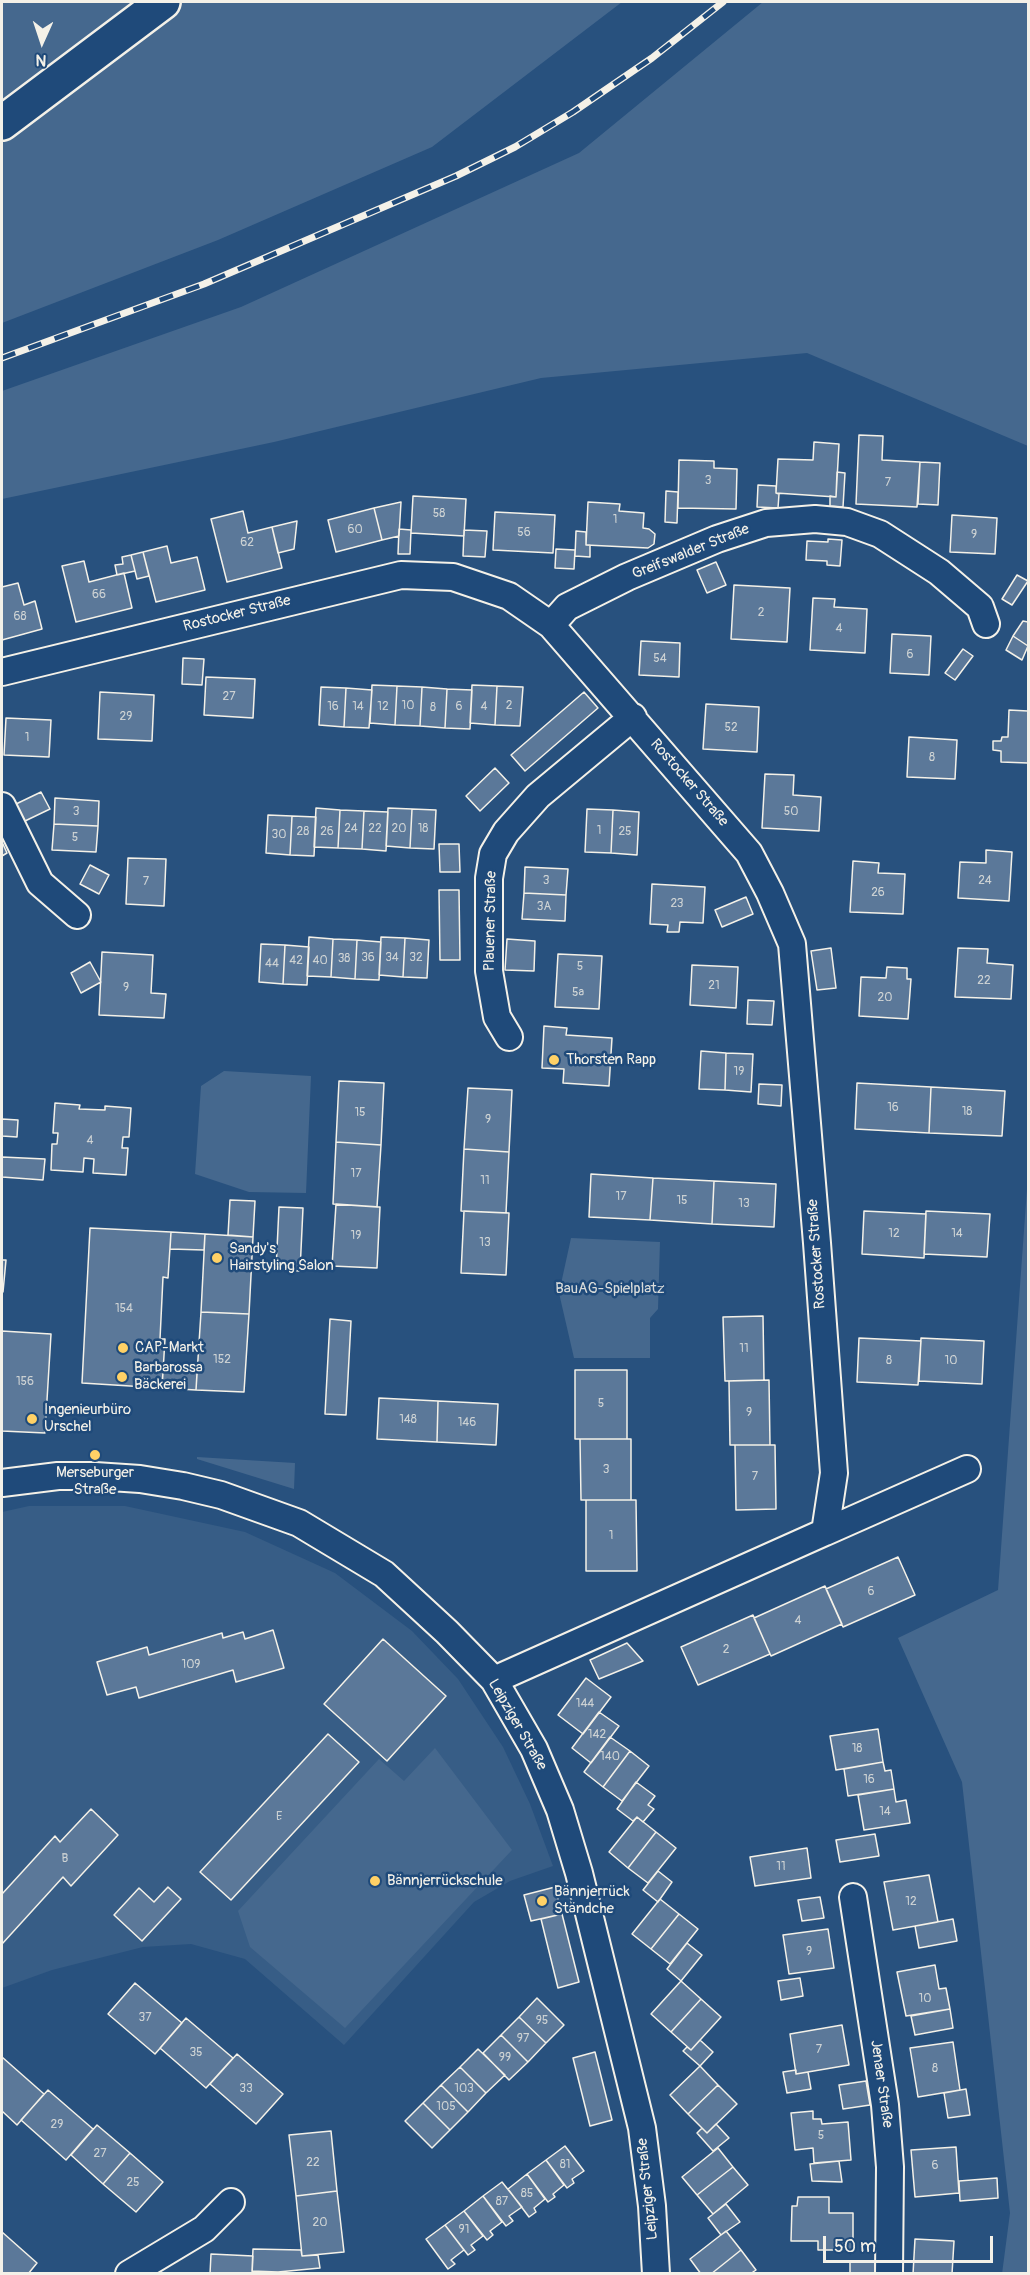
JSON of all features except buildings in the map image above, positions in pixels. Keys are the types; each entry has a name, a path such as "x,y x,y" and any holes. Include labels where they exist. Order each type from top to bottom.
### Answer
{"street":[{"path":"2,123 163,2"},
{"name":"Greifswalder Straße","path":"551,625 567,607 627,577 717,539 766,523 815,519 847,522 880,534 939,572 972,600 980,607 986,624"},
{"name":"Rostocker Straße","path":"2,672 400,575 453,578 509,596 551,625 749,853 770,893 792,945 834,1473 825,1532"},
{"name":"Plauener Straße","path":"509,1037 497,1017 489,971 489,878 493,854 506,832 538,796 633,717"},
{"path":"2,806 40,883 77,915"},
{"path":"494,1680 967,1469"},
{"name":"Leipziger Straße","path":"2,1483 58,1476 140,1479 220,1495 299,1523 384,1574 447,1632 494,1680 534,1749 560,1810 579,1873 642,2128 652,2206 656,2274"},
{"name":"Jenaer Straße","path":"853,1897 885,2105 890,2167 889,2274"},
{"path":"129,2274 204,2229 231,2202"}],"shaded area":[{"name":"Bännjerrückschule","path":"29,1506 125,1506 245,1532 335,1573 412,1631 458,1679 503,1747 530,1804 553,1866 510,1881 474,1902 344,2045 245,1959 191,1944 143,1947 52,1970 2,1988 2,1512"}],"green space":[{"path":"2,2 622,2 432,147 218,240 2,323"},
{"path":"763,2 1028,2 1028,446 807,353 541,378 274,442 2,499 2,391 241,307 579,153"},
{"path":"224,1071 311,1076 306,1193 249,1192 195,1174 201,1086"},
{"path":"1028,1175 1028,2273 1002,2274 1010,2213 962,1782 898,1638 998,1590"},
{"name":"BauAG-Spielplatz","path":"571,1238 660,1242 658,1309 650,1318 650,1358 574,1358 559,1293"},
{"path":"197,1457 295,1463 294,1489 197,1459"},
{"name":"Bännjerrückschule","path":"435,1748 512,1850 345,2028 250,1947 238,1911 379,1759 404,1781"}],"railway":[{"path":"2,358 204,284 456,176 515,147 573,112 652,58 723,2"}],"place":[{"name":"Thorsten Rapp","path":"554,1060"},
{"name":"Sandy's Hairstyling Salon","path":"217,1258"},
{"name":"CAP-Markt","path":"123,1348"},
{"name":"Barbarossa Bäckerei","path":"122,1377"},
{"name":"Ingenieurbüro Urschel","path":"32,1419"},
{"name":"Merseburger Straße","path":"95,1455"},
{"name":"Bännjerrückschule","path":"375,1881"},
{"name":"Bännjerrück Ständche","path":"542,1901"}]}
